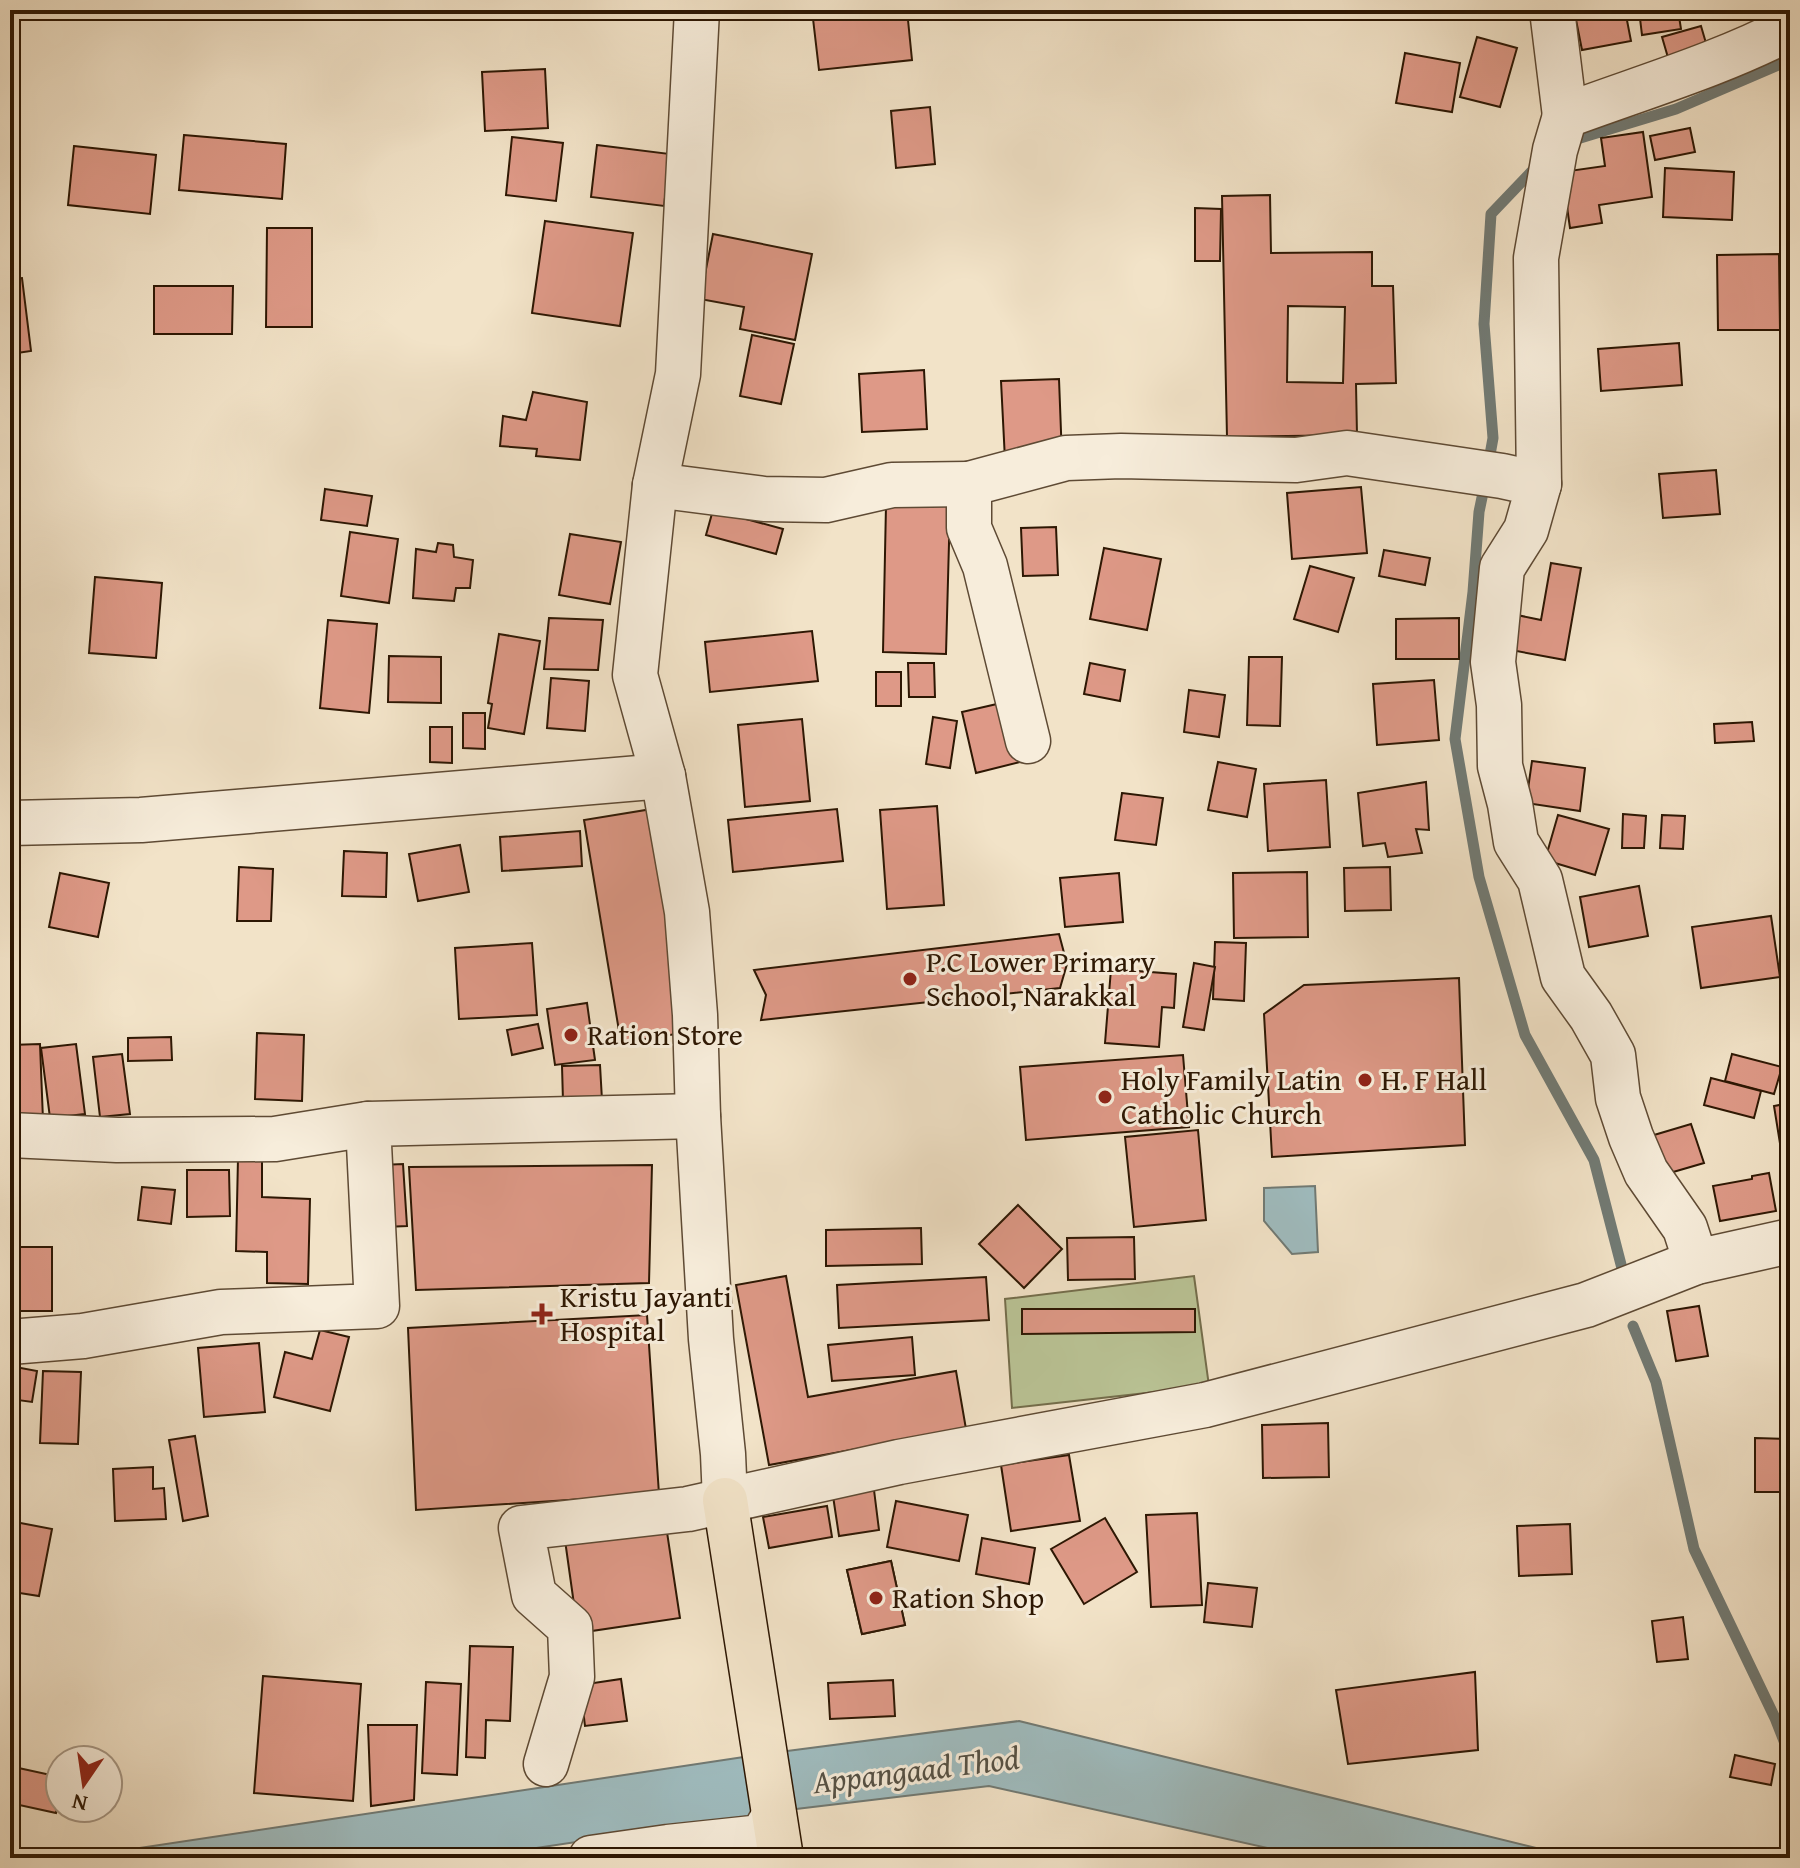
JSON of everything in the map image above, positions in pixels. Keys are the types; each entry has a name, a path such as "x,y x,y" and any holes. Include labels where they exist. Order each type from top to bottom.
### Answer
{"main road":[{"path":"725,1500 781,1858"}],"street":[{"path":"697,10 678,374 655,485 635,675 663,776 687,912 711,1339 725,1500"},
{"path":"1552,10 1565,116 1555,150 1501,477 1526,530 1502,568 1493,662 1499,705 1500,766 1516,842 1540,880 1563,977 1591,1016 1613,1055 1618,1098 1631,1137 1646,1172 1685,1228 1696,1262"},
{"path":"1565,116 1691,70 1790,28"},
{"path":"655,485 764,499 826,500 892,485 969,484 1066,458 1296,460 1347,453 1501,477"},
{"path":"969,484 969,528 985,566 1028,741"},
{"path":"10,823 141,820 663,776"},
{"path":"10,1135 117,1140 275,1139 368,1124 698,1116"},
{"path":"10,1342 83,1336 221,1312 377,1306 368,1124"},
{"path":"546,1764 572,1677 570,1627 534,1595 521,1528 688,1509 899,1462 1205,1405 1586,1305 1696,1262 1790,1241"},
{"path":"591,1858 762,1837 774,1816"}],"green space":[{"path":"1194,1276 1209,1386 1012,1408 1005,1299"}],"water":[{"path":"1315,1186 1318,1252 1292,1254 1264,1221 1264,1188"},
{"name":"Appangaad Thod","path":"1019,1721 1577,1858 1312,1858 989,1786 796,1809 469,1858 73,1858 757,1755"}],"building":[{"path":"812,10 907,10 912,60 819,70"},
{"path":"1574,10 1625,10 1631,41 1582,50"},
{"path":"1639,10 1678,10 1681,29 1642,35"},
{"path":"1701,26 1708,50 1669,61 1662,37"},
{"path":"1477,37 1517,48 1500,107 1460,97"},
{"path":"1405,53 1460,63 1452,112 1396,103"},
{"path":"545,69 548,128 485,131 482,72"},
{"path":"930,107 935,164 896,168 891,111"},
{"path":"1690,128 1695,152 1655,160 1650,136"},
{"path":"1643,132 1652,197 1599,205 1602,223 1570,228 1562,172 1605,166 1601,138"},
{"path":"184,135 286,144 282,199 179,190"},
{"path":"512,137 563,143 556,201 506,195"},
{"path":"597,145 670,154 664,206 591,197"},
{"path":"74,146 156,155 150,214 68,205"},
{"path":"1665,168 1734,172 1732,220 1663,217"},
{"path":"1270,195 1271,253 1372,252 1372,286 1393,286 1396,383 1356,384 1357,435 1227,437 1222,196","holes":["1288,306 1345,307 1343,383 1287,382"]},
{"path":"1195,208 1221,209 1220,261 1195,261"},
{"path":"545,221 633,233 620,326 532,313"},
{"path":"267,228 312,228 312,327 266,327"},
{"path":"713,234 812,254 795,340 740,329 744,307 700,299"},
{"path":"1779,254 1780,330 1718,330 1717,255"},
{"path":"22,278 31,351 10,354 10,279"},
{"path":"154,286 233,286 232,334 154,334"},
{"path":"752,335 794,344 781,404 740,396"},
{"path":"1679,343 1682,385 1601,391 1598,349"},
{"path":"924,370 927,429 862,432 859,374"},
{"path":"1059,379 1062,458 1005,460 1001,381"},
{"path":"533,392 587,402 580,460 536,456 537,449 500,446 503,416 526,420"},
{"path":"1716,470 1720,514 1663,518 1659,474"},
{"path":"1361,487 1367,553 1292,559 1287,493"},
{"path":"325,489 372,496 367,526 321,520"},
{"path":"886,505 950,506 946,654 883,652"},
{"path":"713,510 783,529 776,554 706,535"},
{"path":"1056,527 1058,575 1023,576 1021,528"},
{"path":"350,532 398,539 389,603 341,596"},
{"path":"570,534 621,542 610,604 559,595"},
{"path":"438,543 453,545 454,557 473,560 470,588 456,588 454,601 413,598 416,549 436,552"},
{"path":"1104,548 1161,559 1147,630 1090,619"},
{"path":"1384,550 1430,558 1425,585 1379,576"},
{"path":"1551,563 1581,568 1565,660 1511,650 1517,615 1541,620"},
{"path":"1310,566 1354,578 1338,632 1294,619"},
{"path":"95,577 162,583 156,658 89,653"},
{"path":"549,618 603,620 598,670 544,669"},
{"path":"1459,618 1459,659 1396,659 1396,619"},
{"path":"328,620 377,624 369,713 320,708"},
{"path":"812,631 818,681 710,692 705,642"},
{"path":"499,634 540,641 524,734 488,728 492,704 488,703"},
{"path":"389,656 441,657 441,703 388,702"},
{"path":"1249,657 1282,657 1280,726 1247,725"},
{"path":"908,663 934,663 935,697 909,697"},
{"path":"1090,663 1125,670 1120,701 1084,694"},
{"path":"876,672 901,672 901,706 876,706"},
{"path":"551,678 589,681 585,731 547,728"},
{"path":"1434,680 1439,740 1377,745 1373,684"},
{"path":"1189,690 1225,695 1219,737 1184,732"},
{"path":"1010,701 1024,761 976,773 962,712"},
{"path":"463,713 485,713 485,749 463,748"},
{"path":"933,717 957,721 950,768 926,764"},
{"path":"802,719 810,801 745,807 738,725"},
{"path":"1752,722 1754,741 1715,743 1714,724"},
{"path":"430,727 452,727 452,763 430,762"},
{"path":"1532,761 1585,768 1580,811 1526,803"},
{"path":"1218,762 1256,769 1247,817 1208,810"},
{"path":"1326,780 1330,847 1268,851 1264,784"},
{"path":"1426,782 1429,830 1416,829 1422,853 1388,857 1385,843 1363,846 1358,793"},
{"path":"1122,793 1163,798 1156,845 1115,840"},
{"path":"937,806 944,905 887,909 880,810"},
{"path":"652,809 688,1032 621,1043 584,820"},
{"path":"837,809 843,861 733,872 728,820"},
{"path":"1623,814 1646,816 1644,848 1622,848"},
{"path":"1558,815 1609,829 1595,875 1545,860"},
{"path":"1662,815 1685,816 1683,849 1660,848"},
{"path":"580,831 582,866 502,871 500,837"},
{"path":"460,845 469,892 418,901 409,854"},
{"path":"344,851 387,853 386,897 342,896"},
{"path":"239,867 273,869 271,921 237,921"},
{"path":"1390,867 1391,910 1345,911 1344,868"},
{"path":"1307,872 1308,937 1234,938 1233,873"},
{"path":"60,873 109,883 98,937 49,927"},
{"path":"1119,873 1123,922 1065,927 1060,878"},
{"path":"1639,886 1648,936 1589,947 1580,897"},
{"path":"1771,916 1780,977 1701,988 1692,927"},
{"name":"P.C Lower Primary School, Narakkal","path":"1059,934 1067,964 1060,988 761,1020 766,995 754,970"},
{"path":"1215,942 1246,943 1244,1001 1213,999"},
{"path":"532,943 537,1015 459,1019 455,948"},
{"path":"1194,963 1215,967 1204,1030 1183,1027"},
{"path":"1111,969 1176,974 1174,1008 1162,1007 1159,1047 1105,1043"},
{"name":"H. F Hall","path":"1459,978 1465,1145 1272,1157 1264,1014 1304,985"},
{"name":"Ration Store","path":"587,1003 595,1060 555,1065 547,1009"},
{"path":"538,1024 543,1048 512,1055 507,1030"},
{"path":"257,1033 304,1035 302,1101 255,1099"},
{"path":"171,1037 172,1060 128,1061 128,1038"},
{"path":"40,1044 43,1120 10,1121 10,1045"},
{"path":"76,1044 85,1114 50,1118 41,1048"},
{"path":"122,1054 130,1114 100,1117 93,1057"},
{"path":"1732,1054 1782,1067 1774,1094 1725,1081"},
{"name":"Holy Family Latin Catholic Church","path":"1183,1055 1189,1127 1026,1140 1020,1067"},
{"path":"600,1065 602,1100 563,1101 562,1066"},
{"path":"1711,1078 1761,1091 1754,1118 1704,1105"},
{"path":"1790,1103 1790,1206 1774,1106"},
{"path":"1691,1124 1704,1163 1656,1177 1644,1138"},
{"path":"1198,1130 1206,1220 1134,1227 1125,1137"},
{"path":"238,1158 262,1159 262,1197 310,1199 308,1284 267,1283 267,1252 236,1251"},
{"path":"403,1164 407,1226 385,1227 381,1165"},
{"path":"652,1165 649,1283 416,1290 409,1167"},
{"path":"187,1170 229,1170 230,1216 187,1217"},
{"path":"1769,1173 1776,1211 1720,1221 1713,1186"},
{"path":"142,1187 175,1190 171,1224 138,1220"},
{"path":"1018,1205 1062,1249 1024,1288 979,1244"},
{"path":"921,1228 922,1264 826,1266 826,1230"},
{"path":"1134,1237 1135,1279 1068,1280 1067,1238"},
{"path":"10,1247 52,1247 52,1311 10,1311"},
{"path":"786,1276 808,1397 956,1371 966,1429 769,1465 736,1285"},
{"path":"986,1277 989,1320 839,1328 837,1285"},
{"path":"1699,1306 1708,1356 1676,1361 1667,1311"},
{"path":"1022,1309 1195,1309 1195,1332 1022,1334"},
{"name":"Kristu Jayanti Hospital","path":"647,1315 659,1494 416,1510 408,1328"},
{"path":"320,1330 349,1337 330,1411 274,1397 285,1352 312,1359"},
{"path":"912,1337 915,1375 832,1381 828,1345"},
{"path":"259,1343 265,1412 204,1417 198,1348"},
{"path":"10,1366 37,1371 32,1402 10,1399"},
{"path":"43,1371 81,1372 78,1444 40,1443"},
{"path":"1328,1423 1329,1477 1263,1478 1262,1425"},
{"path":"195,1436 208,1516 183,1521 169,1440"},
{"path":"1755,1438 1790,1439 1790,1492 1755,1492"},
{"path":"1069,1455 1080,1521 1011,1531 1001,1465"},
{"path":"153,1467 153,1489 164,1488 166,1519 115,1521 113,1469"},
{"path":"874,1490 879,1530 839,1536 833,1496"},
{"path":"896,1501 968,1515 959,1561 887,1547"},
{"path":"827,1506 832,1537 769,1548 763,1517"},
{"path":"1197,1513 1202,1605 1151,1607 1146,1515"},
{"path":"1105,1518 1137,1572 1084,1604 1051,1549"},
{"path":"665,1519 680,1618 578,1633 564,1533"},
{"path":"10,1521 52,1529 39,1596 13,1592 17,1572 10,1571"},
{"path":"1570,1524 1572,1574 1519,1576 1517,1526"},
{"path":"982,1538 1035,1548 1029,1584 976,1574"},
{"name":"Ration Shop","path":"891,1561 905,1625 862,1634 847,1570"},
{"name":"Ration Shop","path":"891,1561 905,1625 862,1634 847,1570"},
{"path":"1208,1583 1257,1588 1252,1627 1204,1622"},
{"path":"1683,1617 1688,1659 1657,1662 1652,1621"},
{"path":"470,1646 513,1647 510,1721 486,1720 485,1758 466,1757"},
{"path":"1475,1672 1478,1750 1348,1764 1336,1690"},
{"path":"263,1676 361,1684 353,1801 254,1793"},
{"path":"621,1679 627,1721 585,1726 580,1685"},
{"path":"893,1680 895,1716 830,1719 828,1683"},
{"path":"426,1682 461,1684 457,1775 422,1773"},
{"path":"368,1725 417,1725 414,1800 371,1806"},
{"path":"1735,1755 1775,1764 1771,1785 1730,1777"},
{"path":"14,1767 44,1774 44,1810 10,1803"},
{"path":"939,1849 940,1858 850,1858"}],"waterway":[{"path":"1577,139 1676,109 1790,60"},
{"path":"1488,466 1493,438 1484,324 1491,214 1534,169"},
{"path":"1485,483 1479,512 1473,592 1455,739 1479,877 1525,1035 1594,1160 1625,1280"},
{"path":"1633,1326 1656,1382 1694,1549 1790,1756"}],"place":[{"name":"P.C Lower Primary School, Narakkal","path":"910,979"},
{"name":"Ration Store","path":"571,1035"},
{"name":"H. F Hall","path":"1365,1080"},
{"name":"Holy Family Latin Catholic Church","path":"1105,1097"},
{"name":"Kristu Jayanti Hospital","path":"542,1314"},
{"name":"Ration Shop","path":"876,1598"}]}
